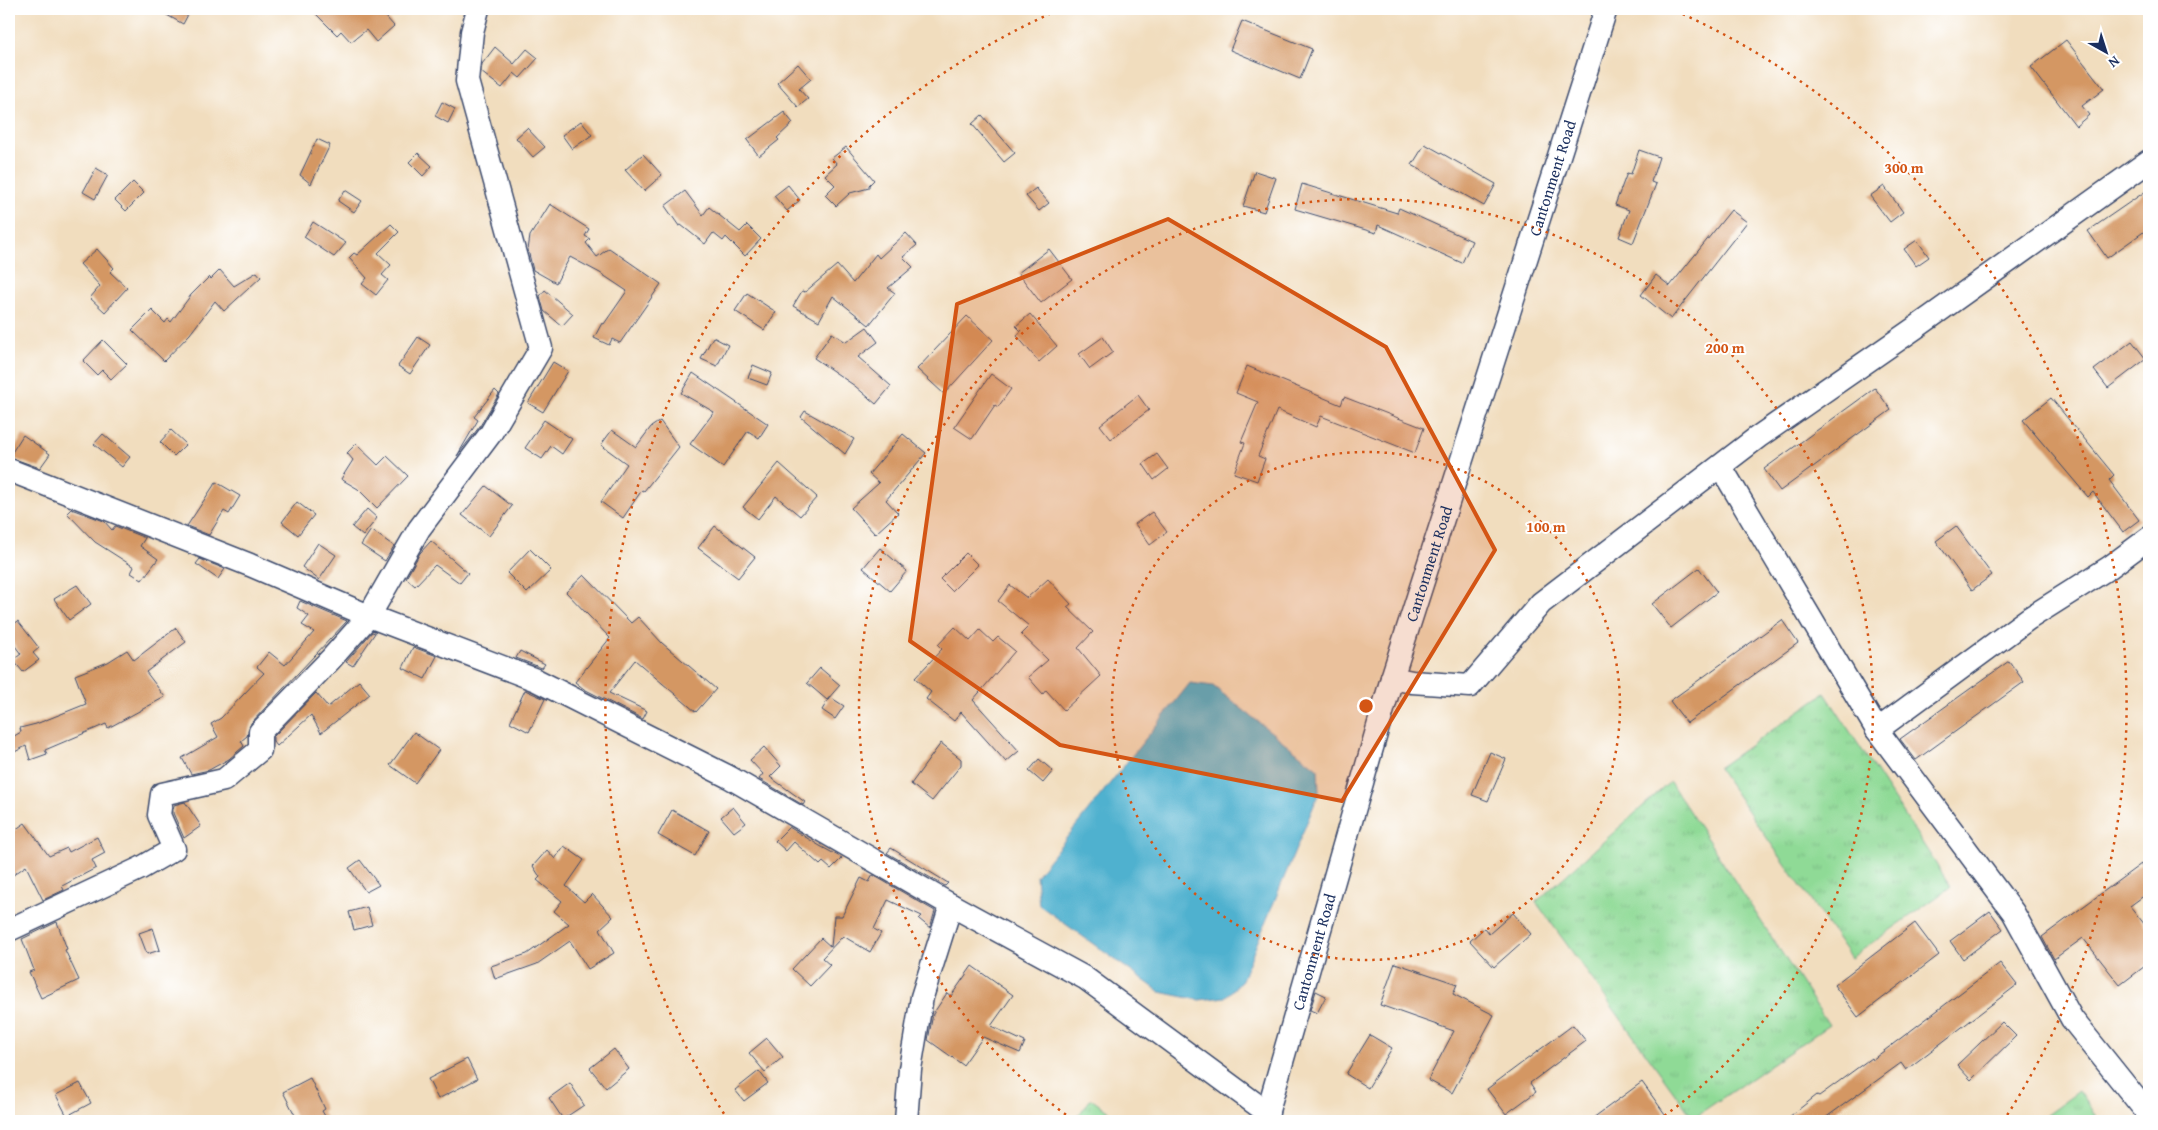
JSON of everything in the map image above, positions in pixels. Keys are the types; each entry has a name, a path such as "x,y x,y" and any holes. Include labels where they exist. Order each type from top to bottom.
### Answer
{"street":[{"path":"9,930 141,868 174,850 159,815 162,794 224,780 260,750 260,732 330,660 369,616 419,529 491,433 541,348 467,81 472,32 478,9"},
{"name":"Cantonment Road","path":"1267,1117 1392,678 1606,9"},
{"path":"1392,678 1412,682 1470,686 1541,604 1758,437 1918,326 2149,161"},
{"path":"1721,467 1877,730 2014,912 2072,1019 2149,1114"},
{"path":"9,470 250,565 369,616 536,680 729,777 1085,978 1267,1117"},
{"path":"1877,730 2028,619 2110,567 2149,538"},
{"path":"906,1121 910,1069 922,997 951,904"}],"highlighted area":[{"path":"1168,219 1386,347 1495,550 1342,801 1060,745 910,641 957,304"}],"green space":[{"path":"1825,693 1951,887 1851,958 1718,768"},
{"path":"1670,782 1829,1025 1693,1118 1536,902"},
{"path":"2079,1091 2099,1121 2038,1121"},
{"path":"1091,1099 1121,1121 1074,1121"}],"water":[{"path":"1190,683 1213,686 1318,769 1319,793 1241,982 1225,997 1199,1000 1160,992 1039,905 1036,876"}],"building":[{"path":"156,9 191,9 183,24"},
{"path":"311,9 379,9 394,26 376,42 366,30 351,42 341,31 337,35"},
{"path":"1242,21 1312,49 1300,79 1230,50"},
{"path":"2066,40 2104,89 2082,106 2089,115 2076,126 2031,67"},
{"path":"495,47 514,64 527,49 538,58 520,78 514,73 502,88 481,72 482,64"},
{"path":"798,64 811,79 799,89 808,99 798,107 777,83"},
{"path":"442,102 455,109 448,123 435,116"},
{"path":"784,112 793,123 777,138 779,140 759,156 747,140"},
{"path":"982,115 1015,153 1004,162 972,124"},
{"path":"581,121 592,135 572,149 562,135"},
{"path":"527,128 545,147 533,157 516,138"},
{"path":"317,139 330,145 311,184 300,175"},
{"path":"1425,144 1496,184 1484,206 1412,165"},
{"path":"846,147 874,180 869,185 869,188 850,193 836,206 825,195 835,185 825,175 837,164 832,158"},
{"path":"1639,150 1659,157 1651,182 1656,184 1633,243 1619,237 1629,210 1615,205 1627,173 1631,174"},
{"path":"418,153 432,166 423,176 409,162"},
{"path":"643,154 662,175 644,191 625,170"},
{"path":"96,168 108,175 95,199 83,192"},
{"path":"1255,171 1276,178 1264,212 1243,206"},
{"path":"133,182 144,193 126,211 115,200"},
{"path":"1302,184 1397,213 1399,208 1472,241 1462,263 1378,225 1376,233 1295,209"},
{"path":"788,185 800,200 787,211 774,196"},
{"path":"1884,186 1903,212 1890,222 1870,196"},
{"path":"1036,188 1049,203 1039,211 1026,196"},
{"path":"2149,189 2149,228 2107,258 2088,231"},
{"path":"345,190 362,201 354,212 338,201"},
{"path":"685,191 703,215 709,207 740,232 747,225 761,239 745,256 726,237 723,241 713,233 705,244 681,225 679,226 665,206"},
{"path":"550,204 589,229 585,236 590,239 586,243 597,257 609,248 661,284 620,343 612,339 609,345 594,338 602,323 604,324 627,291 600,273 570,257 556,283 533,270 528,250 530,236"},
{"path":"1731,210 1747,222 1671,319 1641,295 1656,275 1670,286"},
{"path":"313,222 346,243 334,257 304,237"},
{"path":"391,224 399,232 378,253 391,265 382,275 388,280 376,295 362,284 367,278 349,258 354,253 357,255"},
{"path":"906,233 917,245 903,257 913,267 888,288 895,293 869,325 833,296 819,321 793,306 802,291 805,292 837,265 853,283 876,254 879,258"},
{"path":"1917,240 1929,257 1916,266 1904,249"},
{"path":"97,249 114,268 110,272 127,288 105,312 90,298 100,286 80,264"},
{"path":"1049,249 1072,279 1041,303 1018,273"},
{"path":"220,270 234,286 257,272 261,277 224,311 215,301 190,334 164,361 132,330 152,310 165,323 168,319 171,322 191,295 209,277 211,279"},
{"path":"545,290 573,314 562,326 544,311 540,296"},
{"path":"747,293 776,312 764,330 735,311"},
{"path":"1030,314 1057,346 1039,362 1017,336 1021,331 1016,326"},
{"path":"967,316 993,340 944,394 917,369"},
{"path":"867,327 878,342 858,357 891,386 876,404 855,386 814,358 832,333 846,342"},
{"path":"418,337 430,345 410,374 398,366"},
{"path":"713,337 728,345 717,366 701,359"},
{"path":"1103,337 1113,352 1090,369 1079,354"},
{"path":"103,340 127,364 111,379 102,370 97,375 83,361"},
{"path":"2132,341 2146,359 2108,388 2094,370"},
{"path":"553,362 568,371 543,412 528,403"},
{"path":"753,365 772,373 767,385 748,378"},
{"path":"1247,366 1341,405 1344,397 1424,428 1415,453 1321,416 1316,427 1277,410 1258,456 1265,459 1257,481 1234,473 1245,443 1241,442 1258,402 1236,393"},
{"path":"693,373 768,424 759,438 748,431 723,467 690,444 714,412 681,393"},
{"path":"991,374 1011,389 998,407 995,405 972,439 954,427"},
{"path":"1875,388 1891,410 1780,491 1764,469"},
{"path":"495,390 499,394 480,426 457,456 478,420 474,417"},
{"path":"1138,395 1149,410 1111,439 1100,425"},
{"path":"2051,398 2114,475 2109,480 2139,520 2123,532 2093,492 2088,497 2023,420"},
{"path":"805,411 854,439 845,454 801,417"},
{"path":"544,420 572,439 562,454 551,446 542,459 525,448"},
{"path":"660,421 679,447 644,491 642,490 623,518 601,502 627,464 601,445 612,430 636,447 651,427"},
{"path":"171,430 186,444 174,456 160,442"},
{"path":"103,434 130,457 122,467 94,444"},
{"path":"903,434 926,453 886,500 898,513 875,534 851,508 879,483 869,474"},
{"path":"23,435 50,454 40,468 9,457"},
{"path":"356,444 378,465 387,456 408,476 377,508 358,489 341,479 353,460 347,453"},
{"path":"1157,454 1168,469 1154,480 1143,464"},
{"path":"779,463 817,497 800,516 776,496 758,519 743,507"},
{"path":"216,482 240,496 229,514 224,511 209,535 187,526"},
{"path":"486,486 512,506 489,536 462,515"},
{"path":"297,502 314,515 298,535 282,522"},
{"path":"71,509 104,521 112,530 115,526 145,538 140,546 158,559 142,580 131,573 134,567 95,542 67,513"},
{"path":"367,509 377,518 363,536 352,527"},
{"path":"1152,512 1167,532 1150,545 1135,524"},
{"path":"715,526 755,557 738,578 698,548"},
{"path":"1956,526 1992,575 1972,590 1936,541"},
{"path":"371,530 394,546 385,561 361,545"},
{"path":"431,541 468,573 460,583 435,565 415,586 406,578 420,553"},
{"path":"318,543 336,555 319,580 302,567"},
{"path":"880,548 907,571 890,591 863,568"},
{"path":"530,549 551,570 527,593 507,573"},
{"path":"966,553 978,565 952,591 940,579"},
{"path":"200,559 225,569 218,579 196,564"},
{"path":"1699,568 1717,592 1671,628 1652,604"},
{"path":"584,575 631,623 638,617 662,643 716,689 696,712 635,660 609,693 647,711 643,719 584,689 575,682 610,638 566,592"},
{"path":"1048,579 1071,604 1067,607 1093,632 1078,648 1101,676 1064,710 1046,690 1043,694 1028,677 1048,660 1021,634 1029,626 998,601 1010,585 1027,598"},
{"path":"77,585 91,604 69,620 54,599"},
{"path":"300,601 347,621 251,723 247,736 241,741 244,746 229,759 209,770 191,774 182,758 218,737 211,724 221,718 264,673 257,667 269,652 285,665 314,632 302,625 309,616 297,608"},
{"path":"1782,620 1798,643 1687,723 1670,701"},
{"path":"18,621 39,648 33,653 39,660 23,672 13,660 21,654 9,638 9,628"},
{"path":"955,627 970,641 980,630 993,642 998,637 1015,651 973,700 1019,751 1006,762 961,712 954,721 926,699 931,692 915,678 942,649 938,645"},
{"path":"176,628 186,642 146,672 165,697 108,728 106,724 45,750 47,754 30,760 26,746 9,755 9,739 21,732 20,728 36,724 86,704 75,675 108,662 127,650 134,660"},
{"path":"372,632 375,633 353,666 346,662"},
{"path":"413,647 437,656 425,679 403,668"},
{"path":"520,651 545,664 542,668 516,658"},
{"path":"2009,661 2024,682 1916,760 1900,739"},
{"path":"820,668 840,685 827,700 807,683"},
{"path":"359,681 370,694 321,733 311,715 277,746 273,741 273,737 316,693 328,707"},
{"path":"525,690 545,699 529,732 510,722"},
{"path":"830,697 844,706 835,719 822,710"},
{"path":"414,732 439,750 415,783 390,765"},
{"path":"941,743 961,759 961,765 932,801 911,784"},
{"path":"764,747 781,766 770,777 805,802 803,805 759,779 763,774 750,760"},
{"path":"1490,752 1506,759 1488,801 1472,795"},
{"path":"1039,759 1053,771 1043,783 1029,771"},
{"path":"185,802 201,826 184,838 173,813 174,805"},
{"path":"733,807 746,823 734,832 721,817"},
{"path":"672,810 709,831 695,856 658,835"},
{"path":"25,823 49,856 67,848 69,852 97,837 105,853 92,860 96,868 62,886 64,890 43,900 26,866 9,878 9,834"},
{"path":"789,827 842,858 831,869 823,862 820,865 794,842 786,851 775,841"},
{"path":"564,846 584,860 566,886 584,902 592,894 613,917 600,929 614,953 588,969 570,941 537,964 495,979 491,966 527,954 569,924 554,911 562,901 537,880 540,877 533,866 547,850 555,859"},
{"path":"891,848 948,883 945,886 887,853"},
{"path":"360,860 379,885 366,892 349,868"},
{"path":"2141,864 2149,876 2149,892 2130,906 2149,930 2149,963 2120,985 2083,938 2054,959 2042,937"},
{"path":"873,875 935,911 930,928 919,919 922,916 888,900 874,929 881,933 870,952 843,936 822,958 830,965 810,986 792,969 821,938 831,947 834,916 842,916 861,878 869,882"},
{"path":"367,907 372,925 354,930 349,912"},
{"path":"1990,911 2003,929 1963,959 1950,941"},
{"path":"1513,913 1531,934 1494,967 1470,941 1484,928 1489,934"},
{"path":"57,922 67,949 65,950 79,980 41,998 29,972 34,970 22,939"},
{"path":"1915,923 1939,955 1858,1017 1834,985"},
{"path":"153,928 160,950 147,954 139,933"},
{"path":"1395,963 1457,984 1453,994 1494,1015 1452,1093 1428,1080 1454,1031 1380,1005"},
{"path":"2000,963 2017,985 1906,1070 1901,1063 1821,1121 1784,1121 1817,1095 1819,1096 1871,1058 1872,1060"},
{"path":"972,966 1013,995 991,1026 1025,1042 1020,1053 983,1037 963,1065 928,1040 933,1014 947,993 951,996"},
{"path":"1316,991 1326,996 1317,1013 1310,1010"},
{"path":"2002,1022 2016,1036 1971,1080 1957,1065"},
{"path":"1573,1025 1586,1041 1530,1083 1536,1092 1506,1114 1487,1089"},
{"path":"1370,1035 1392,1048 1368,1088 1346,1074"},
{"path":"767,1038 783,1057 765,1072 749,1053"},
{"path":"614,1049 629,1069 606,1088 590,1068"},
{"path":"467,1059 477,1079 438,1099 428,1079"},
{"path":"759,1071 768,1083 744,1101 735,1090"},
{"path":"310,1078 325,1109 322,1111 328,1121 298,1121 283,1092"},
{"path":"1642,1082 1670,1121 1589,1121"},
{"path":"80,1083 91,1103 67,1116 56,1095"},
{"path":"570,1083 584,1105 563,1119 549,1098"}]}
